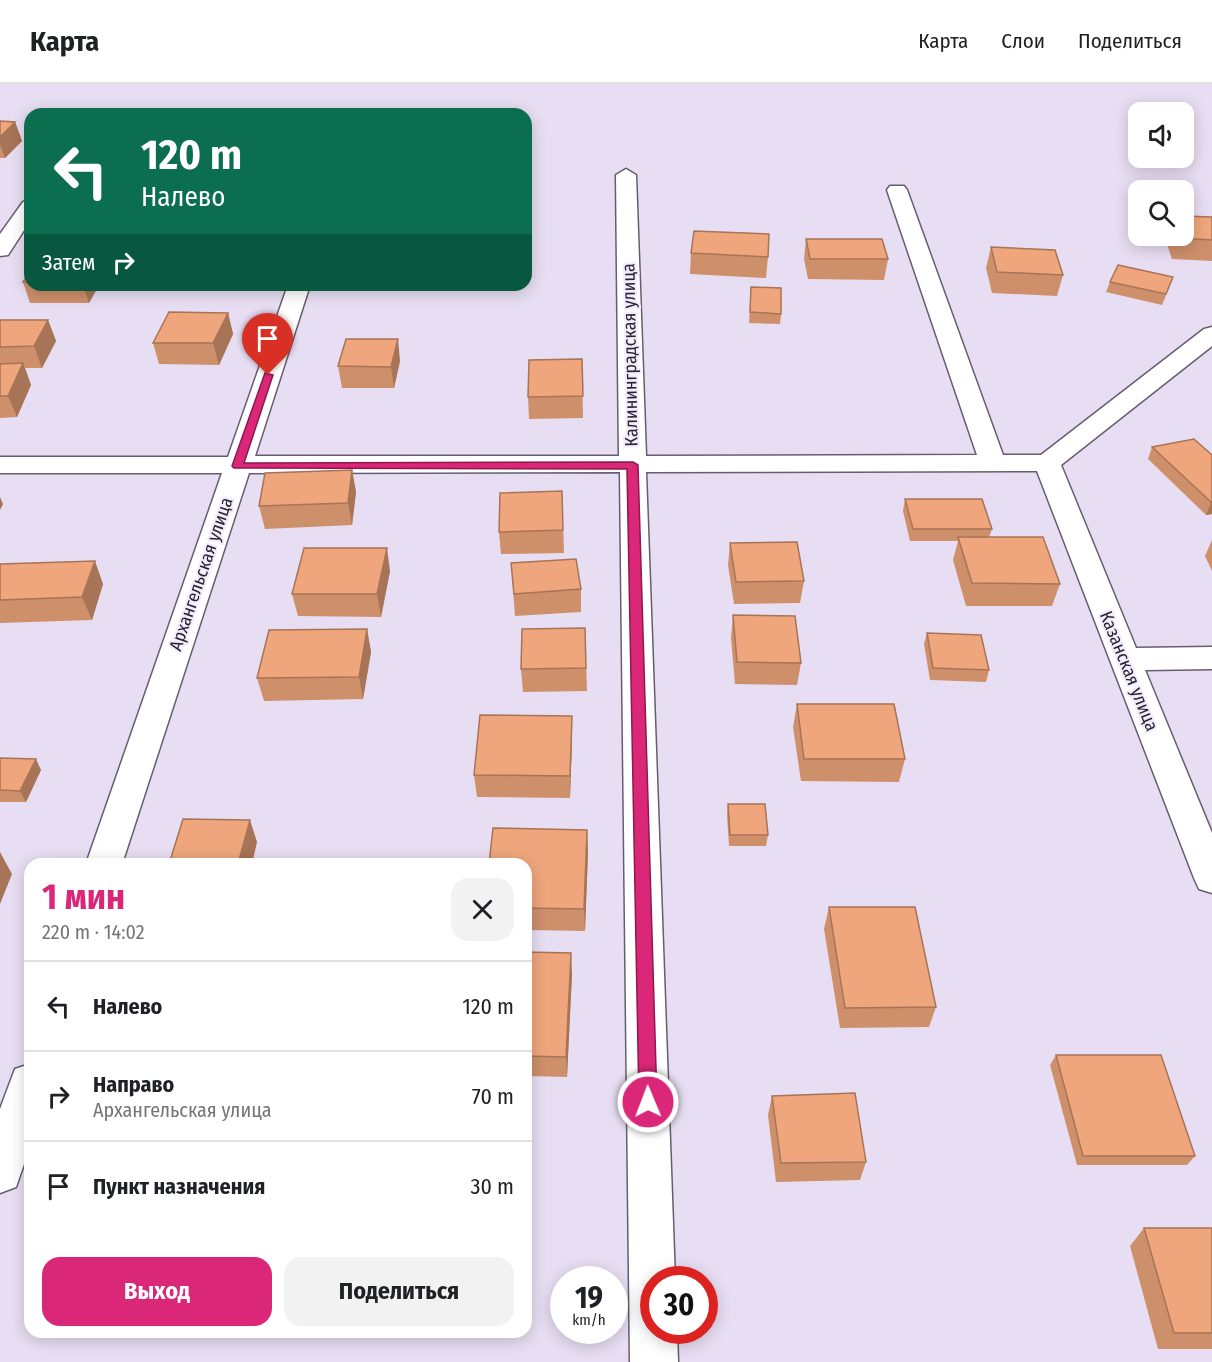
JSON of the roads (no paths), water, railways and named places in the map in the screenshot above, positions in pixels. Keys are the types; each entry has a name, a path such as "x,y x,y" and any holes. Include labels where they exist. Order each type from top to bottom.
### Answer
{"street":[{"name":"Калининградская улица","path":"626,175 654,1362"},
{"path":"897,190 993,463"},
{"path":"0,250 24,215"},
{"name":"Архангельская улица","path":"106,858 297,291"},
{"path":"0,465 1047,463 1212,334"},
{"name":"Казанская улица","path":"1047,463 1212,878"},
{"path":"1125,659 1212,658"},
{"path":"0,1172 24,1101"}]}
